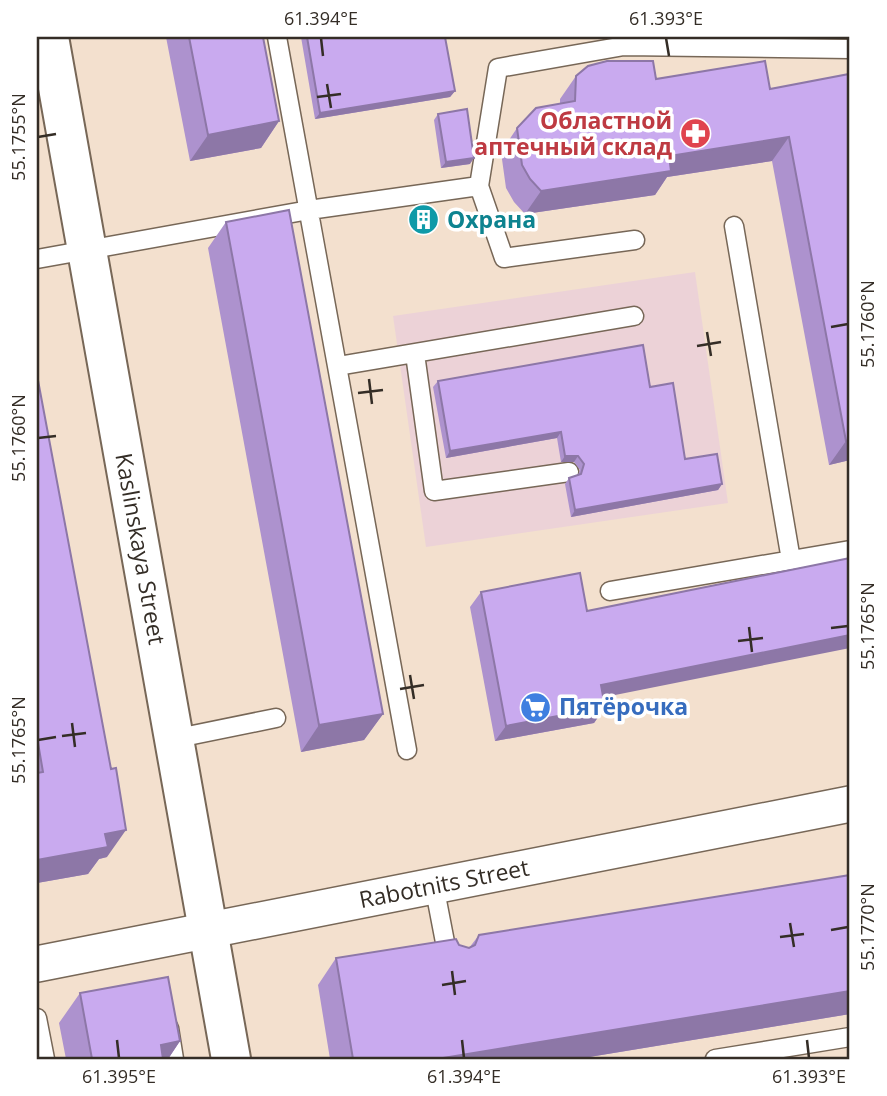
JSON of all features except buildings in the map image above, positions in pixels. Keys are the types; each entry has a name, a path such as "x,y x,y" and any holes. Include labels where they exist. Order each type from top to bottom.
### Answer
{"main road":[{"name":"Kaslinskaya Street","path":"49,37 231,1059"}],"street":[{"name":"Rabotnits Street","path":"37,964 850,804"}],"lane":[{"path":"277,37 407,750"},
{"path":"635,240 504,258 479,186 498,68 624,46 850,49"},
{"path":"37,258 309,209 479,186"},
{"path":"734,226 791,560"},
{"path":"338,366 634,316"},
{"path":"415,354 434,491 569,472"},
{"path":"610,591 850,550"},
{"path":"173,739 276,718"},
{"path":"435,886 449,963"},
{"path":"165,1007 174,1059"},
{"path":"37,1018 45,1059"},
{"path":"715,1059 850,1037"}],"shaded area":[{"path":"695,272 728,503 426,547 393,316"}],"place":[{"name":"Областной аптечный склад","path":"695,134"},
{"name":"Охрана","path":"424,220"},
{"name":"Пятёрочка","path":"536,707"}]}
